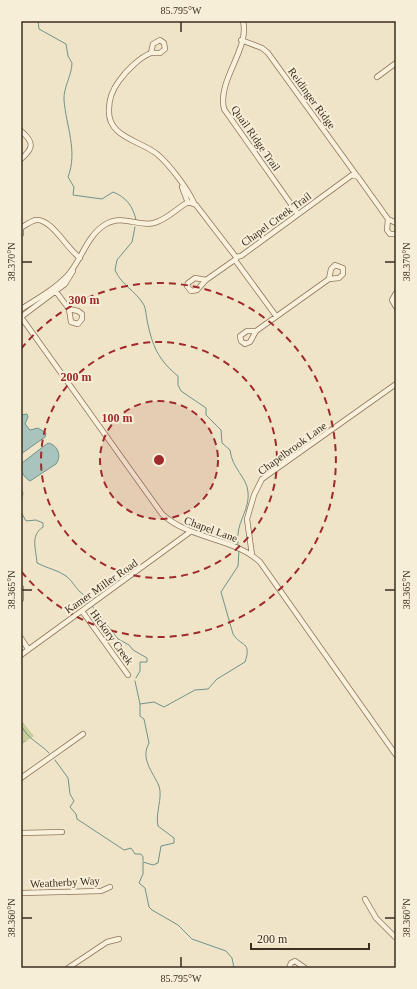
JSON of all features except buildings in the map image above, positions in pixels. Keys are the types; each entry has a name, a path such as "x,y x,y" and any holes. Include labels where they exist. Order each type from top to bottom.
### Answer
{"street":[{"name":"Quail Ridge Trail","path":"243,21 244,28 242,40 223,96 224,109 298,214"},
{"name":"Reidinger Ridge","path":"242,40 262,48 268,53 358,177"},
{"path":"151,53 133,66 116,85 109,105 110,119 114,128 120,134 144,146 160,158 180,182 188,203"},
{"path":"377,77 396,63"},
{"path":"21,131 29,138 31,145 30,151 21,159"},
{"name":"Chapel Creek Trail","path":"180,182 232,254 236,257 241,256 349,176 354,174 358,177"},
{"path":"358,177 388,219 396,223"},
{"path":"21,317 55,289 74,268 93,236 107,223 119,219 141,224 154,223 168,217 188,203 194,203"},
{"path":"388,219 387,230 390,234 396,234"},
{"path":"21,234 21,227 34,221 45,222 71,251 80,258"},
{"path":"206,280 241,256"},
{"path":"235,260 276,316"},
{"path":"256,331 329,279"},
{"path":"21,309 55,289"},
{"path":"55,289 69,310"},
{"path":"396,293 392,300 396,307"},
{"name":"Chapel Lane","path":"21,317 162,514 174,524 190,532 238,548 252,555 260,562 396,755"},
{"name":"Chapelbrook Lane","path":"252,555 247,520 254,495 262,479 396,384"},
{"name":"Kamer Miller Road","path":"21,655 190,532"},
{"path":"21,588 21,599"},
{"name":"Hickory Creek","path":"82,611 128,675"},
{"path":"21,638 28,650"},
{"path":"21,778 83,734"},
{"path":"21,833 62,832"},
{"name":"Weatherby Way","path":"21,893 101,891 110,887"},
{"path":"365,899 376,918 396,938"},
{"path":"68,968 107,942 119,939"},
{"path":"289,968 290,964 295,961 305,968"}],"green space":[{"path":"21,720 34,736 21,745"}],"water":[{"path":"27,414 28,417 25,424 30,430 38,428 46,433 45,437 21,454 21,415"},
{"path":"48,443 57,448 59,454 58,461 56,464 30,481 23,473 21,468 22,463"}],"waterway":[{"path":"38,21 39,29 66,44 68,56 72,63 64,100 72,148 71,167 68,177 74,187 73,195 102,199 113,192 125,199 131,206 136,220"},
{"path":"135,227 132,242 117,260 115,270 121,280 137,295 144,305 149,329 157,351 165,364 178,376 178,385 181,391 206,408 206,415 221,430 222,443 230,450 231,457 245,482 248,498 240,524 238,547"},
{"path":"21,489 23,493 21,501"},
{"path":"21,512 26,521 36,520 43,523 43,527 36,534 35,538 37,563 66,576 80,592 86,596 89,602"},
{"path":"140,704 154,702 164,707 195,690 208,689 217,679 245,662 247,655 246,647 233,634 221,592 238,566 239,550"},
{"path":"92,606 118,639 147,658 147,662 140,662 140,671 136,678"},
{"path":"135,681 140,704 140,716 144,719 149,743 146,754 148,765 160,791 157,816 158,826 174,838 174,843 161,846 158,863 153,865 143,862 143,874 139,883 145,888 149,907 152,910 178,925 192,939 226,951 232,958 234,968"},
{"path":"21,725 27,734 49,753"},
{"path":"55,760 68,778 70,794 74,801 70,807 76,814 77,819 124,850 131,848 135,854 141,854 143,861"}]}
